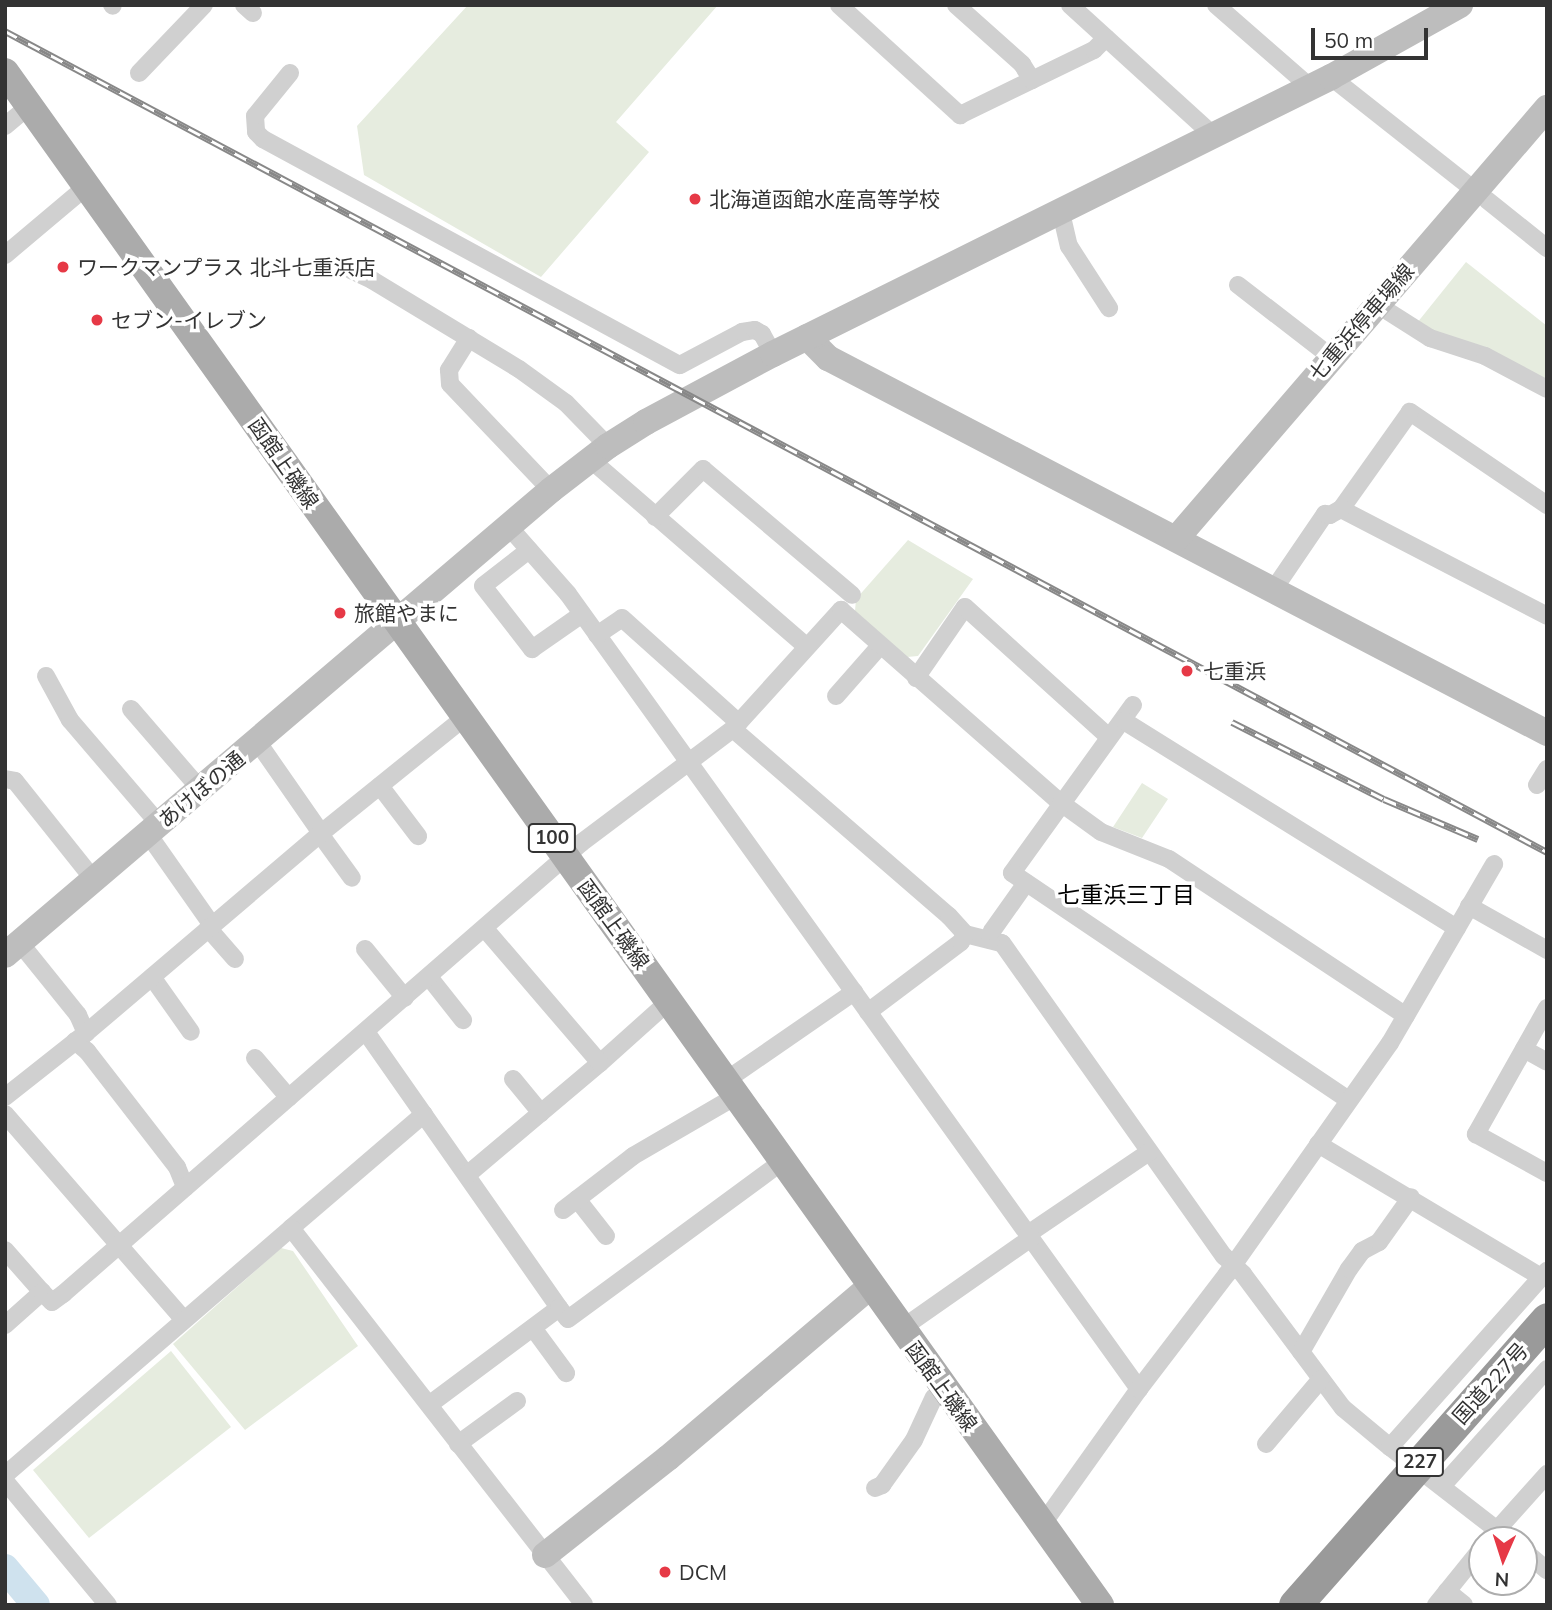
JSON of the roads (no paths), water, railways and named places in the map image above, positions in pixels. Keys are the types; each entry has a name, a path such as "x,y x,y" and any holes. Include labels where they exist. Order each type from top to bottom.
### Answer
{"highway":[{"name":"国道227号","path":"1295,1605 1403,1457 1547,1319"}],"main road":[{"name":"函館上磯線","path":"5,72 1042,1525 1093,1602"}],"street":[{"path":"139,73 204,5"},
{"path":"839,5 960,115 1094,50 1107,38"},
{"path":"956,5 1022,64 1032,80"},
{"path":"1070,5 1214,136"},
{"path":"1216,5 1480,195 1547,248"},
{"name":"あけぼの通","path":"12,949 599,452 646,422 773,354 1214,136 1320,82 1460,5"},
{"path":"290,73 255,116 256,132 263,139 680,365 742,332 755,330 762,334 773,354"},
{"path":"5,126 30,105"},
{"name":"七重浜停車場線","path":"1176,539 1331,357 1480,195 1547,108"},
{"path":"5,255 87,186"},
{"path":"1063,221 1069,246 1110,308"},
{"path":"351,270 469,338 566,403 599,452 655,517 807,648"},
{"path":"1238,285 1331,357"},
{"path":"1390,312 1430,338 1485,356 1547,389"},
{"path":"807,337 828,358 1547,733"},
{"path":"469,338 449,370 450,384 551,490"},
{"path":"1274,589 1325,514 1330,516 1341,509 1410,412 1547,505"},
{"path":"655,517 703,469 852,595"},
{"path":"1341,509 1547,616"},
{"path":"509,527 582,614 1139,1388"},
{"path":"529,550 483,586 532,649 582,614"},
{"path":"916,678 965,607 1109,737"},
{"path":"5,1250 52,1302 567,858 581,843 736,726 841,610 1061,803 1101,832 1168,859 1406,1016"},
{"path":"597,635 622,618 736,726 949,916 965,934 1002,943 1224,1256 1234,1264 1343,1408 1434,1482 1443,1485 1487,1526"},
{"path":"836,696 880,646"},
{"path":"46,676 70,720 153,829 210,927 236,959"},
{"path":"131,709 201,789"},
{"path":"1349,1100 1012,873 1129,713 1457,928"},
{"path":"5,1097 81,1037 321,833 466,717"},
{"path":"257,741 352,878"},
{"path":"1537,785 1547,769"},
{"path":"5,779 15,781 94,880"},
{"path":"380,786 418,836"},
{"path":"1042,1525 1139,1388 1234,1264 1349,1100 1406,1016 1494,864"},
{"path":"990,940 992,931 1026,883"},
{"path":"1469,906 1547,950"},
{"path":"485,929 600,1063"},
{"path":"868,1012 961,942 965,934"},
{"path":"12,949 78,1015 81,1037 87,1051 177,1167 185,1187"},
{"path":"365,949 405,998"},
{"path":"152,977 191,1032"},
{"path":"429,977 463,1020"},
{"path":"563,1210 633,1156 731,1089 854,992"},
{"path":"467,1175 669,1001"},
{"path":"1547,1008 1476,1134 1547,1173"},
{"path":"366,1032 568,1319 771,1170"},
{"path":"1524,1049 1547,1062"},
{"path":"255,1058 289,1098"},
{"path":"513,1079 541,1113"},
{"path":"5,1114 183,1319"},
{"path":"5,1475 424,1114"},
{"path":"1318,1144 1544,1274 1403,1457"},
{"path":"901,1329 1149,1152"},
{"path":"1301,1352 1308,1345 1349,1269 1362,1251 1379,1242 1411,1197"},
{"path":"577,1199 606,1236"},
{"path":"291,1228 584,1605"},
{"path":"545,1555 668,1458 871,1286"},
{"path":"5,1325 42,1292"},
{"path":"429,1405 559,1308"},
{"path":"533,1328 566,1373"},
{"path":"1443,1485 1547,1369"},
{"path":"1266,1444 1321,1379"},
{"path":"875,1488 882,1485 914,1440 934,1397"},
{"path":"458,1444 517,1401"},
{"path":"1507,1526 1547,1474"},
{"path":"5,1481 108,1605"},
{"path":"1464,1605 1441,1598 1468,1565"}],"waterway":[{"path":"5,1568 36,1605"}],"railway":[{"path":"5,31 1547,852"},
{"path":"1232,722 1384,799 1478,839"}],"place":[{"name":"北海道函館水産高等学校","path":"695,199"},
{"name":"ワークマンプラス 北斗七重浜店","path":"63,267"},
{"name":"セブン-イレブン","path":"97,320"},
{"name":"旅館やまに","path":"340,613"},
{"name":"七重浜","path":"1187,671"},
{"name":"DCM","path":"665,1572"}],"district":[{"name":"七重浜三丁目","path":"1126,895"}]}
